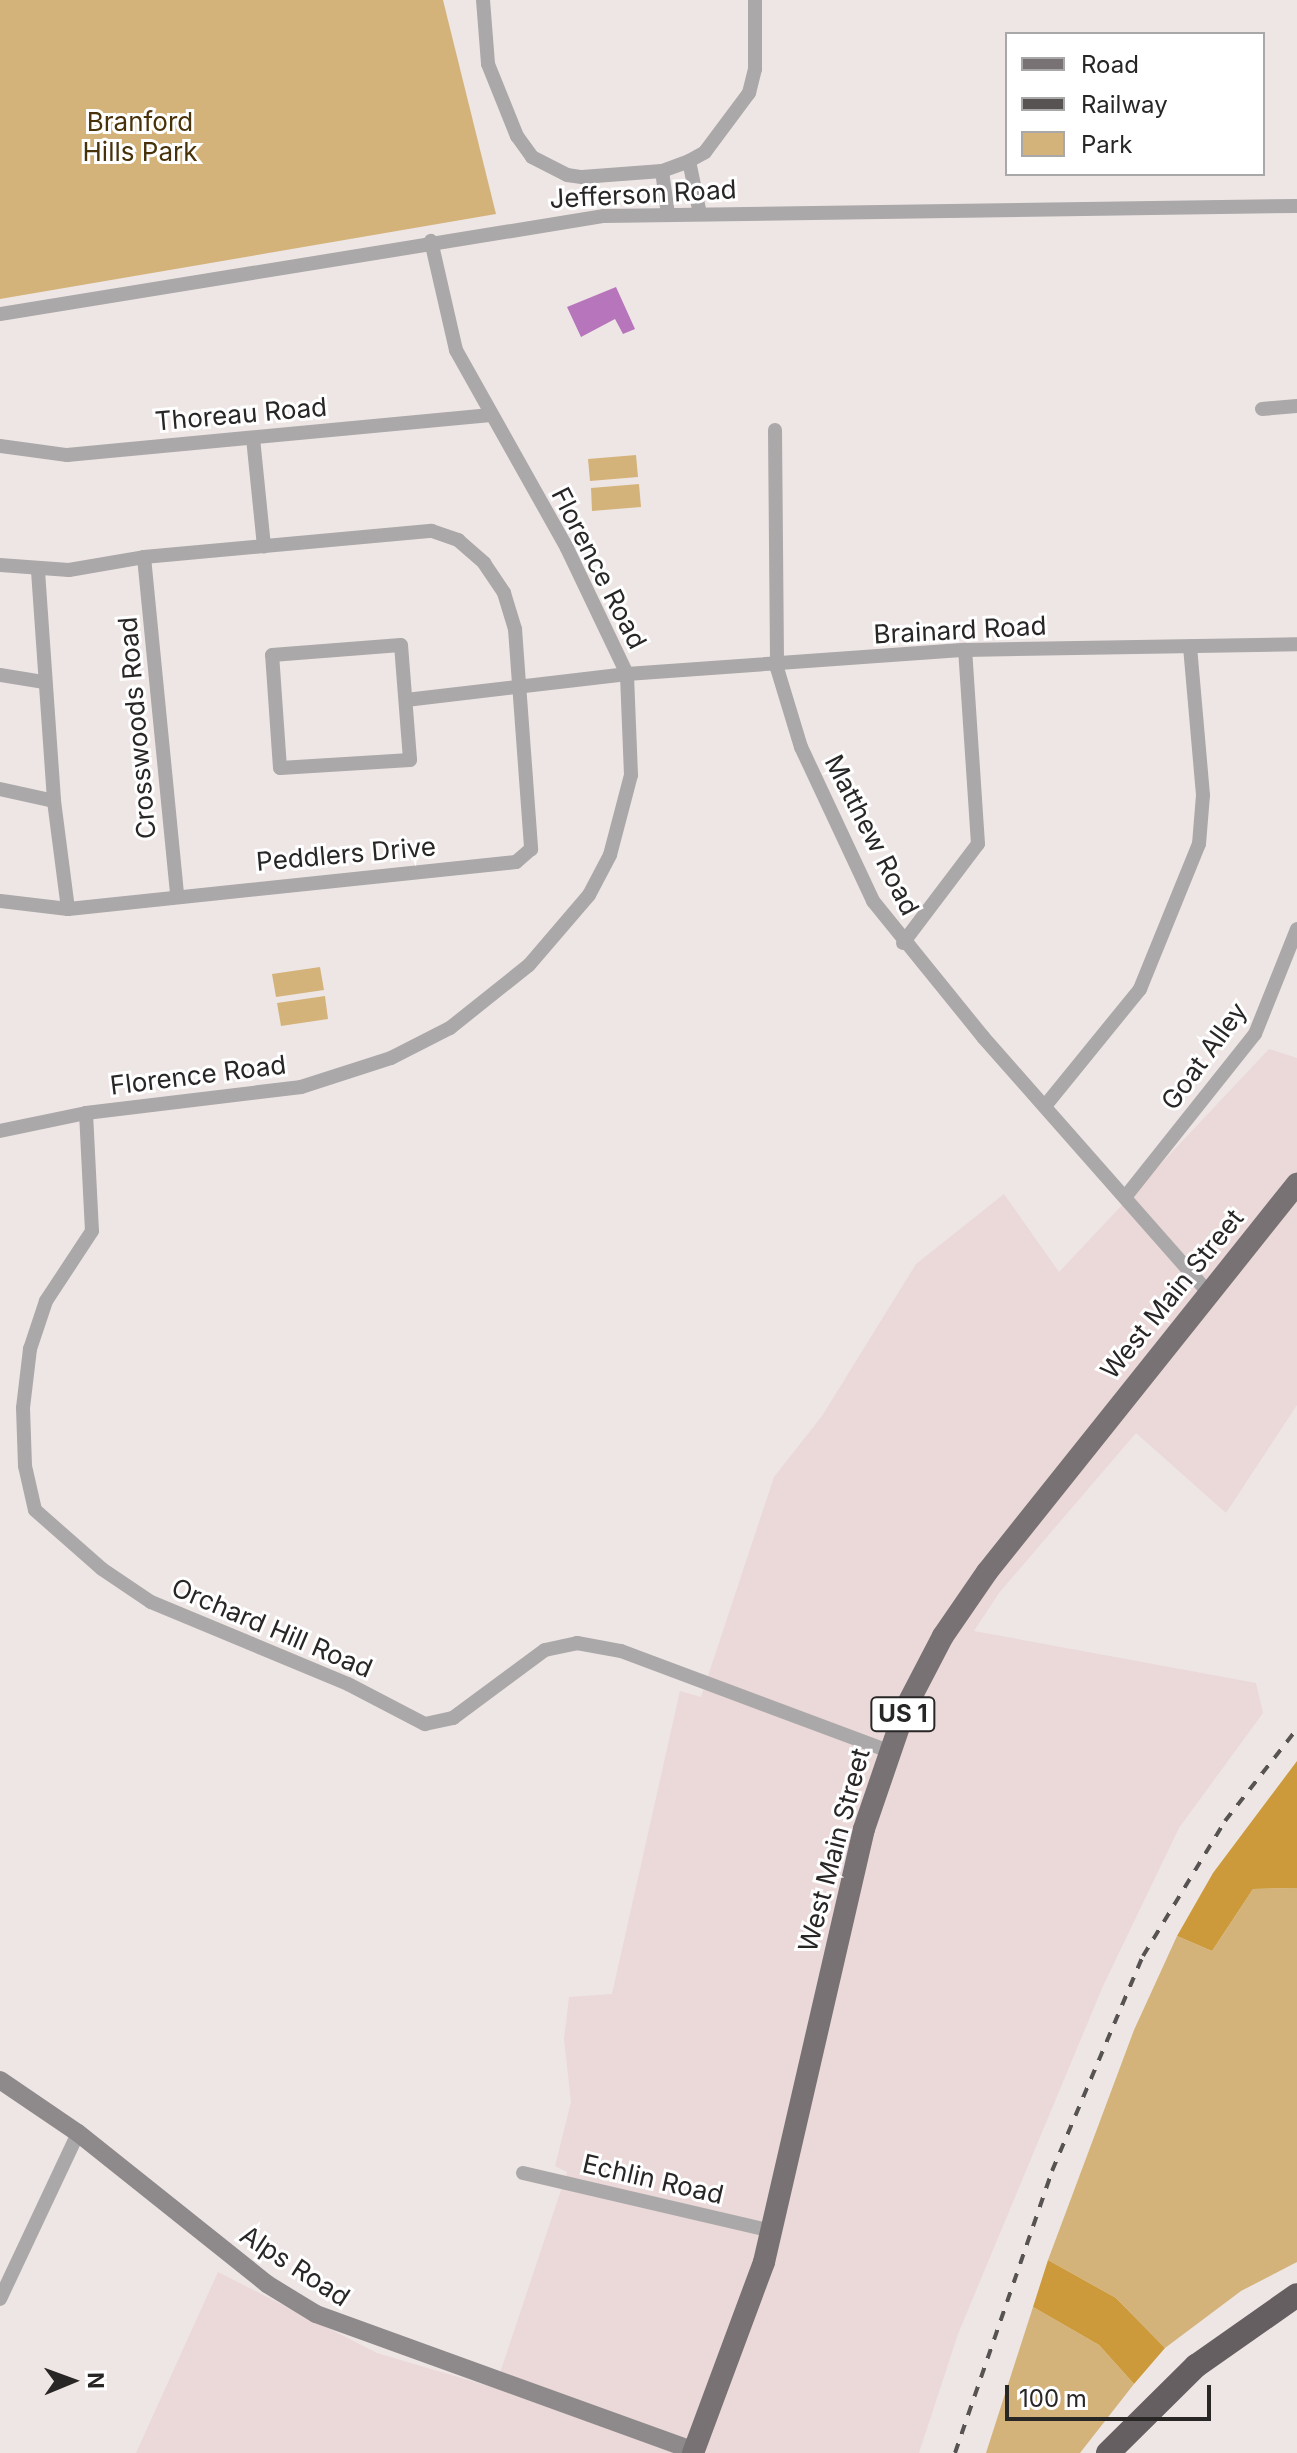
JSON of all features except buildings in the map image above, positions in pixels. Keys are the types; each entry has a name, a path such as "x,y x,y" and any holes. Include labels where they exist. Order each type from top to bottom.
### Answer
{"highway":[{"path":"1108,2453 1196,2366 1297,2295"},
{"path":"1123,2453 1203,2374 1297,2308"}],"main road":[{"name":"West Main Street","path":"694,2452 739,2339 772,2231 857,1857 888,1751 927,1664 964,1603 1297,1184"}],"street":[{"path":"483,0 488,64 517,136 532,157 567,175 662,171 705,152 749,93 755,69 755,0"},
{"path":"689,161 700,214"},
{"path":"662,171 668,214"},
{"name":"Jefferson Road","path":"0,314 560,221 668,214 1297,206"},
{"name":"Florence Road","path":"0,1131 86,1113 301,1087 391,1058 450,1028 492,998 559,932 589,895 610,855 631,775 627,674 567,548 488,415 456,350 431,241"},
{"path":"1262,409 1297,406"},
{"name":"Thoreau Road","path":"0,446 67,455 488,415"},
{"name":"Matthew Road","path":"775,430 777,668 821,792 873,901 903,943 1209,1293"},
{"path":"253,438 264,546"},
{"name":"Peddlers Drive","path":"0,565 38,571 144,557 432,531 458,540 484,563 504,593 515,629 523,689 531,849 526,859 177,894 68,909 0,901"},
{"name":"Crosswoods Road","path":"144,557 177,894"},
{"path":"38,571 54,801 68,909"},
{"name":"Brainard Road","path":"627,674 777,668 965,650 1297,644"},
{"path":"401,645 406,700 410,760 280,768 272,655 401,645"},
{"path":"1045,1106 1140,989 1199,844 1203,795 1190,647"},
{"path":"903,943 978,844 965,650"},
{"path":"406,700 523,689 627,674"},
{"path":"0,675 44,682"},
{"path":"0,789 54,801"},
{"name":"Goat Alley","path":"1126,1196 1255,1034 1297,929"},
{"name":"Orchard Hill Road","path":"86,1113 92,1231 46,1301 30,1349 23,1408 25,1466 35,1510 102,1569 151,1602 348,1684 425,1724 453,1718 545,1650 577,1643 621,1651 888,1751"},
{"name":"Alps Road","path":"0,2080 78,2133 228,2255 316,2314 694,2452"},
{"path":"0,2299 78,2133"},
{"name":"Echlin Road","path":"523,2173 772,2231"}],"shaded area":[{"path":"616,287 635,329 623,334 615,319 581,337 567,307"},
{"path":"1269,1049 1297,1058 1297,1405 1226,1513 1136,1433 999,1593 974,1631 1256,1683 1263,1713 1179,1828 1103,1986 958,2334 919,2453 136,2453 218,2272 377,2353 495,2388 567,2172 555,2166 571,2102 564,2039 569,1997 612,1994 680,1691 701,1697 774,1477 822,1416 916,1264 1004,1194 1059,1272"},
{"path":"1297,1761 1297,1888 1253,1889 1212,1951 1177,1936 1213,1873"},
{"path":"1048,2260 1116,2298 1165,2348 1134,2384 1099,2345 1033,2307"}],"green space":[{"name":"Branford Hills Park","path":"0,0 443,0 496,214 0,299"},
{"path":"636,455 638,477 590,481 588,459"},
{"path":"639,484 641,507 592,511 591,488"},
{"path":"320,967 324,990 276,997 272,974"},
{"path":"325,996 328,1019 281,1026 277,1003"},
{"path":"1297,1888 1297,2262 1241,2291 1165,2348 1116,2298 1048,2260 1134,2030 1177,1936 1212,1951 1253,1889"},
{"path":"1033,2307 1099,2345 1134,2384 1080,2453 986,2453"}],"railway":[{"path":"955,2453 1052,2171 1143,1956 1225,1821 1297,1729"}]}
